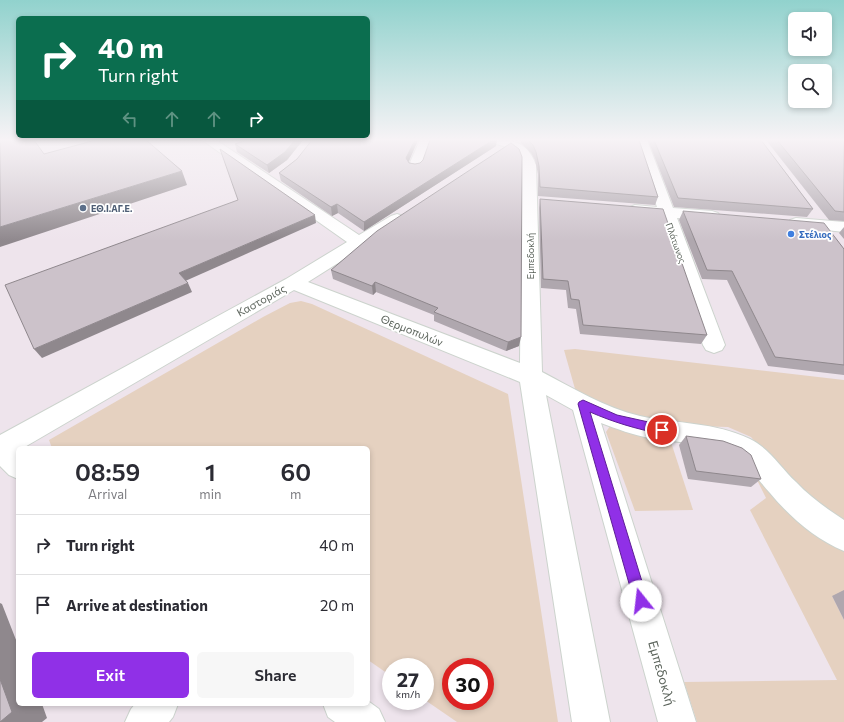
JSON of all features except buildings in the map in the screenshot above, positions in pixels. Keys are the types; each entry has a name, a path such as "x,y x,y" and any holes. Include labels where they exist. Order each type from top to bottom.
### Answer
{"street":[{"path":"257,174 359,243"},
{"path":"268,181 282,174"},
{"name":"Εμπεδοκλή","path":"531,174 538,202 531,377 591,722"},
{"name":"Πλάτωνος","path":"652,174 714,345"},
{"path":"618,208 728,218"},
{"name":"Καστοριάς","path":"0,448 293,282 359,243 412,209"},
{"path":"783,222 818,219 844,227"},
{"path":"818,219 835,242"},
{"name":"Θερμοπυλών","path":"293,282 531,377"},
{"path":"531,377 583,404 615,418 638,425 725,440 742,447 755,458 791,497 816,517 844,536"},
{"name":"Εμπεδοκλή","path":"583,404 677,722"},
{"path":"0,448 16,465"},
{"path":"144,722 158,706"},
{"path":"344,706 366,722"}],"shaded area":[{"path":"301,301 312,304 508,394 558,722 457,722 434,706 434,658 382,658 382,670 370,661 370,446 51,446 49,440 263,317 290,303"},
{"path":"575,349 844,380 844,523 827,514 777,468 751,437 728,427 694,426 621,412 577,396 564,350"},
{"path":"610,426 670,439 693,510 635,511 606,432"},
{"path":"747,460 844,542 844,596 832,596 844,620 844,722 697,722 684,682 837,680 750,510 766,498"}],"place":[{"name":"ΕΘ.Ι.ΑΓ.Ε.","path":"83,208"},
{"name":"Στέλιος","path":"791,234"}],"route":[{"path":"641,601 583,404 615,418 662,430"}]}
